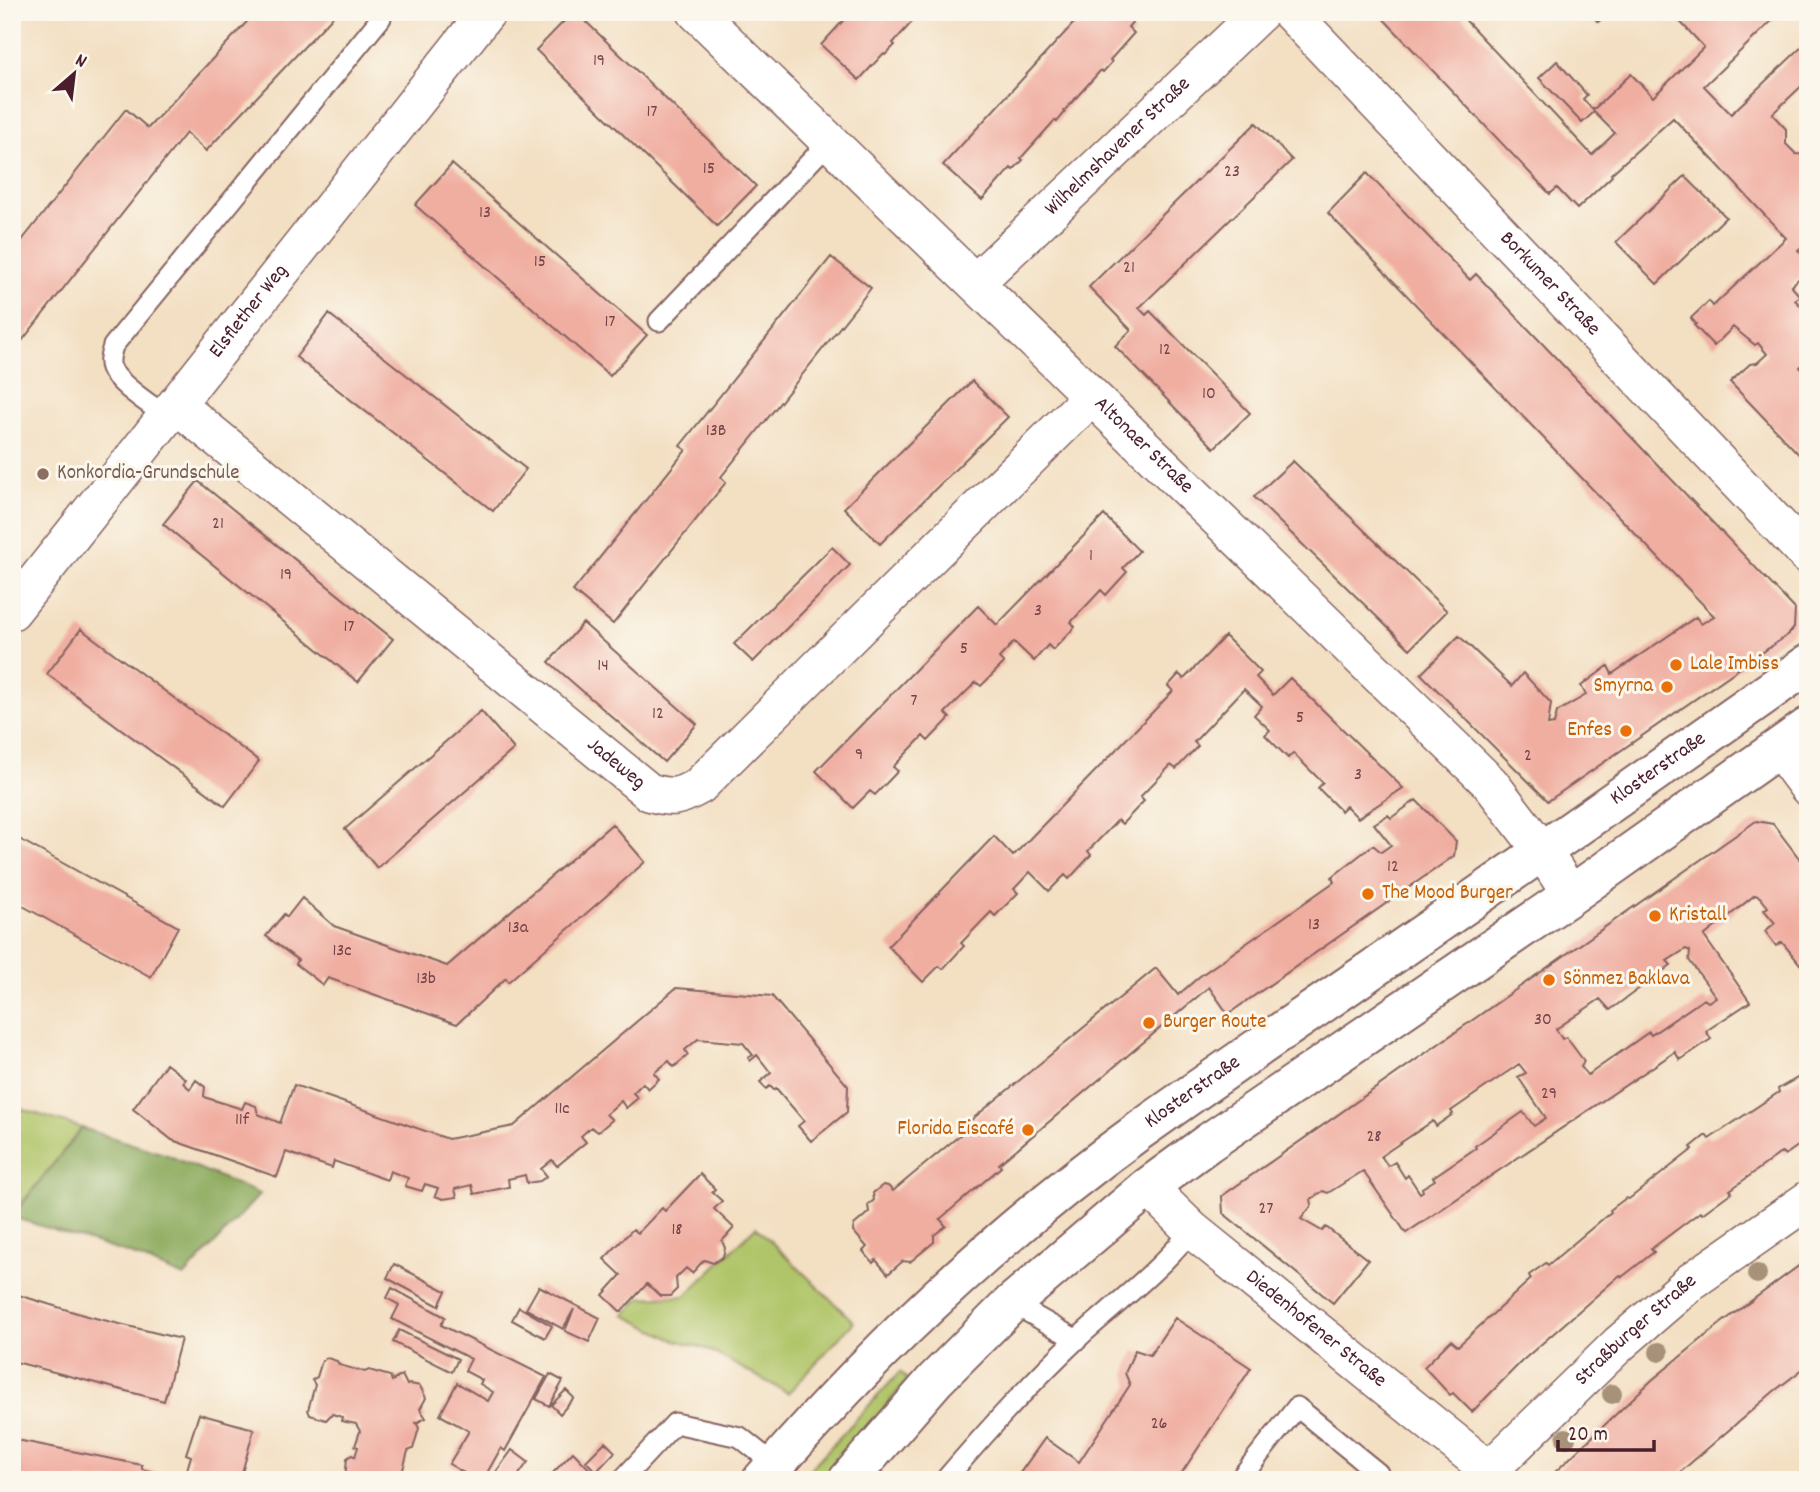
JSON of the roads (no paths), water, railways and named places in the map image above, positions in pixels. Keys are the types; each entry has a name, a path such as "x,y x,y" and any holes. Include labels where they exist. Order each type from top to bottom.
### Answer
{"main road":[{"name":"Klosterstraße","path":"768,1472 881,1350 963,1273 1044,1205 1138,1132 1808,664"},
{"path":"848,1480 935,1380 1012,1303 1148,1187 1793,738"}],"street":[{"name":"Elsflether Weg","path":"12,611 487,12"},
{"name":"Altonaer Straße","path":"696,12 1490,783 1571,895"},
{"name":"Wilhelmshavener Straße","path":"976,282 1261,12"},
{"name":"Borkumer Straße","path":"1290,12 1808,556"},
{"name":"Jadeweg","path":"172,411 649,792 667,797 681,796 699,786 748,740 1091,397"},
{"path":"1793,738 1808,787"},
{"name":"Diedenhofener Straße","path":"1148,1187 1192,1230 1492,1476"},
{"name":"Straßburger Straße","path":"1492,1476 1619,1344 1692,1281 1808,1200"}],"lane":[{"path":"172,411 117,378 111,369 109,357 113,346 381,18"},
{"path":"659,321 830,141"},
{"path":"945,1480 982,1437 1077,1340 1176,1250 1192,1230"},
{"path":"1012,1303 1077,1340"},
{"path":"1239,1480 1297,1407 1378,1473"},
{"path":"622,1480 675,1423 740,1437 768,1472"}],"place":[{"name":"Konkordia-Grundschule","path":"43,474"},
{"name":"Lale Imbiss","path":"1676,665"},
{"name":"Smyrna","path":"1667,687"},
{"name":"Enfes","path":"1626,731"},
{"name":"The Mood Burger","path":"1368,894"},
{"name":"Kristall","path":"1655,916"},
{"name":"Sönmez Baklava","path":"1549,980"},
{"name":"Burger Route","path":"1149,1023"},
{"name":"Florida Eiscafé","path":"1028,1130"}]}
